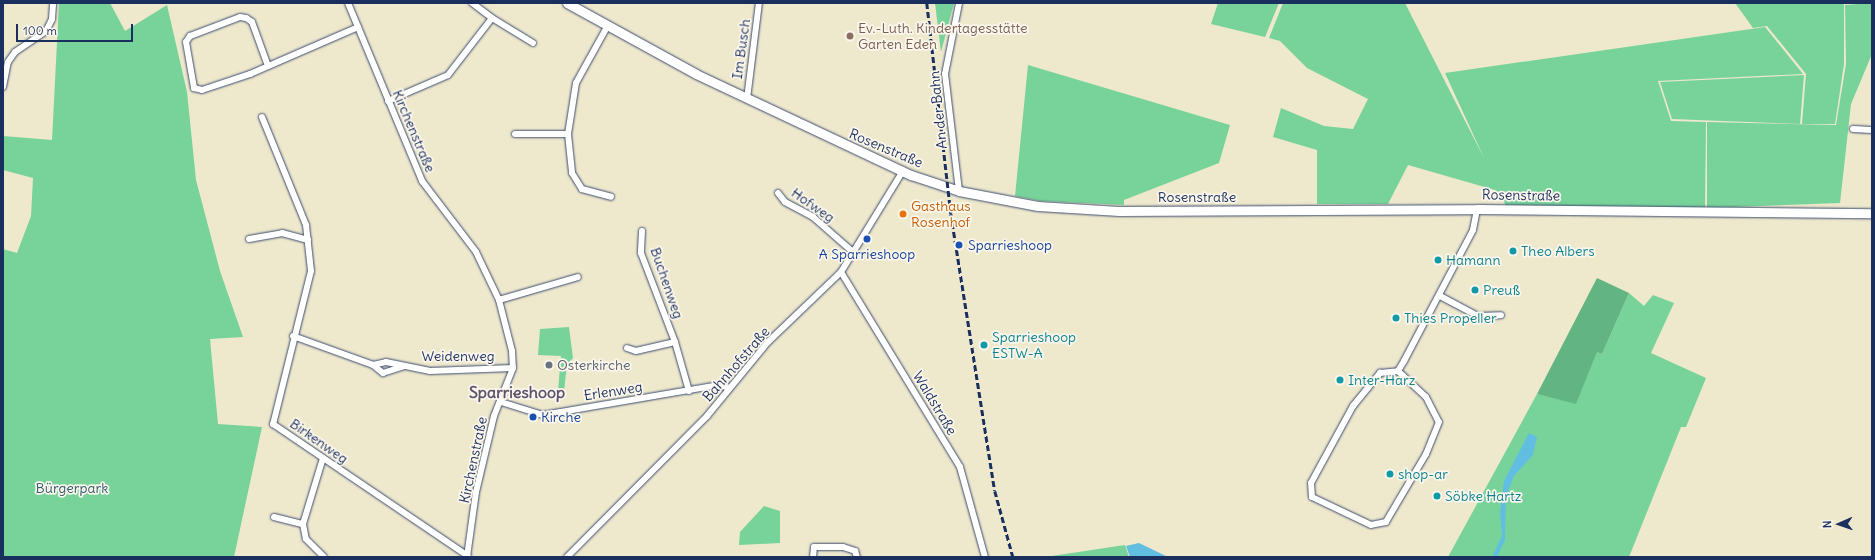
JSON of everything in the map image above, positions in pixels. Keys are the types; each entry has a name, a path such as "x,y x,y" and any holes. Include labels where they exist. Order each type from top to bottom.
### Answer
{"main road":[{"name":"Rosenstraße","path":"567,3 607,27 746,99 903,171 959,191 1038,206 1119,211 1477,208 1872,212"}],"street":[{"path":"3,87 8,62 15,52 46,31 52,19 53,3"},
{"name":"Kirchenstraße","path":"348,3 422,181 476,252 499,300 512,351 513,368 501,402 494,416 476,492 468,556"},
{"path":"472,3 492,18 533,43"},
{"name":"Im Busch","path":"746,99 760,3"},
{"name":"An der Bahn","path":"959,3 945,74 959,191"},
{"path":"268,66 252,22 246,18 240,17 190,36 186,42 194,88 202,90 268,66 358,27"},
{"path":"388,101 448,75 492,18"},
{"path":"607,27 576,83 568,134 572,173 582,188 611,197"},
{"name":"Birkenweg","path":"262,117 306,225 311,271 293,336 273,424 468,556"},
{"path":"1852,129 1872,130"},
{"path":"515,134 568,134"},
{"name":"Bahnhofstraße","path":"567,557 707,416 768,342 841,272 903,171"},
{"name":"Hofweg","path":"778,193 785,202 814,217 854,253"},
{"path":"1398,371 1440,296 1473,230 1477,208"},
{"name":"Buchenweg","path":"642,231 641,254 675,342 689,391"},
{"path":"249,239 282,233 308,240"},
{"name":"Waldstraße","path":"841,272 960,467 986,557"},
{"path":"499,300 578,277"},
{"path":"1440,296 1478,316 1501,315"},
{"name":"Weidenweg","path":"293,336 373,365 383,373 404,366"},
{"path":"627,348 636,351 675,342"},
{"name":"Weidenweg","path":"373,365 386,362 430,371 513,368"},
{"path":"1398,371 1426,397 1439,422 1426,454 1386,522 1371,525 1312,497 1311,483 1353,406 1380,373 1398,371"},
{"name":"Erlenweg","path":"501,402 542,415 718,385 730,388"},
{"path":"322,458 303,524 306,539 324,557"},
{"path":"274,517 303,524"},
{"path":"813,557 814,547 843,547 854,551 857,557"}],"green space":[{"name":"Bürgerpark","path":"59,3 110,3 125,31 167,5 187,92 196,180 220,271 243,337 210,339 218,424 262,427 234,557 3,557 3,249 17,253 31,216 33,178 3,170 3,136 52,140"},
{"path":"935,3 954,3 941,52"},
{"path":"1218,3 1279,3 1265,37 1211,24"},
{"path":"1283,3 1405,3 1484,158 1445,73 1765,27 1803,74 1658,81 1671,121 1706,122 1705,209 1505,205 1503,195 1495,190 1408,165 1388,204 1317,204 1317,150 1273,137 1281,108 1324,126 1353,129 1368,99 1307,68 1280,41 1269,38"},
{"path":"1735,3 1868,3 1844,4 1844,64 1835,124 1802,124 1806,74 1767,26 1753,28"},
{"path":"1872,3 1872,54 1851,104 1840,203 1707,208 1707,122 1836,125 1846,64 1845,5"},
{"path":"1028,65 1230,125 1219,163 1124,200 1124,205 1040,201 1015,196"},
{"path":"1804,75 1800,124 1672,119 1660,82"},
{"path":"1597,278 1629,293 1602,354 1597,352 1576,404 1537,394"},
{"path":"1629,293 1644,306 1653,295 1674,303 1651,353 1706,378 1686,427 1681,427 1629,557 1448,557 1537,394 1576,403 1597,351 1602,354"},
{"path":"569,327 573,358 567,364 564,391 558,391 561,356 538,355 540,329"},
{"path":"764,506 780,511 780,543 739,545 740,532"},
{"path":"1125,545 1129,557 1045,557"}],"water":[{"path":"1529,433 1537,437 1533,455 1514,476 1506,497 1505,540 1497,557 1492,557 1502,536 1500,513 1504,481"},
{"path":"1139,543 1168,557 1130,557 1126,546"}],"railway":[{"path":"927,3 951,214 995,491 1013,557"}],"place":[{"name":"Ev.-Luth. Kindertagesstätte Garten Eden","path":"850,36"},
{"name":"Gasthaus Rosenhof","path":"903,214"},
{"name":"A Sparrieshoop","path":"867,239"},
{"name":"Sparrieshoop","path":"959,245"},
{"name":"Theo Albers","path":"1513,251"},
{"name":"Hamann","path":"1438,260"},
{"name":"Preuß","path":"1475,290"},
{"name":"Thies Propeller","path":"1396,318"},
{"name":"Sparrieshoop ESTW-A","path":"984,345"},
{"name":"Osterkirche","path":"549,365"},
{"name":"Inter-Harz","path":"1340,380"},
{"name":"Kirche","path":"533,417"},
{"name":"shop-ar","path":"1390,474"},
{"name":"Söbke Hartz","path":"1437,496"}],"district":[{"name":"Sparrieshoop","path":"517,392"}]}
